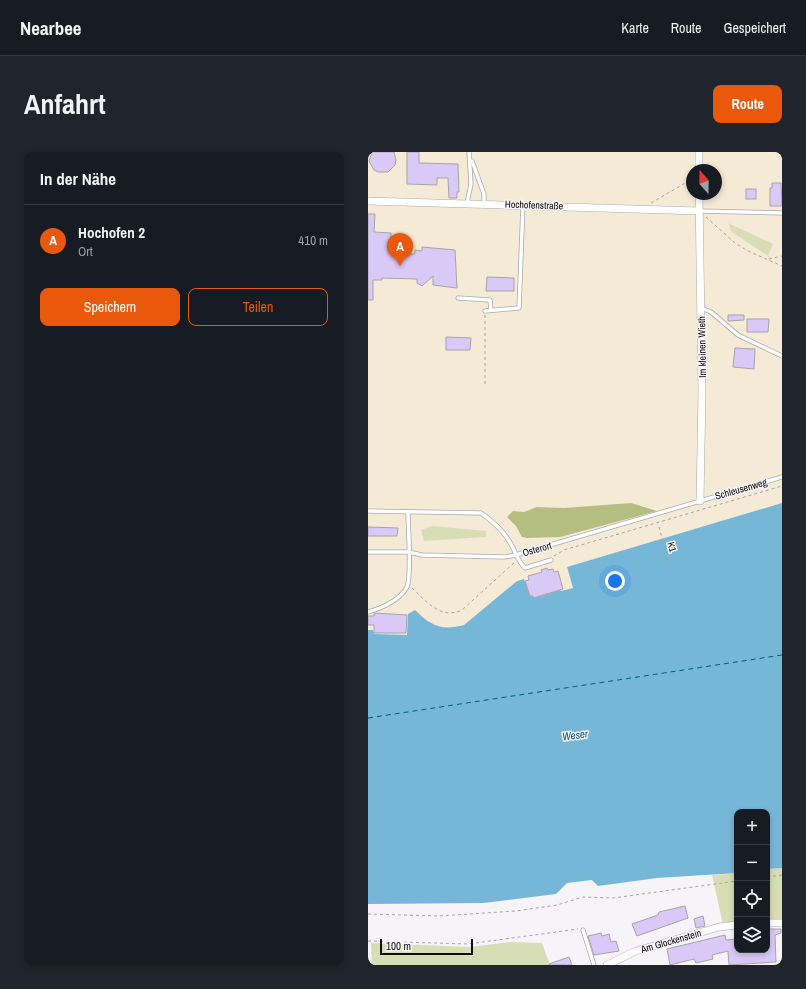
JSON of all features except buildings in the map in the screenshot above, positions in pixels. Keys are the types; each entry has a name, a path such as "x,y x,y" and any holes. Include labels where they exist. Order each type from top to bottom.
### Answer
{"street":[{"path":"699,152 699,164"},
{"name":"Im kleinen Wieth","path":"699,200 702,392 700,501"},
{"name":"Hochofenstraße","path":"368,201 523,204 643,210 699,211"},
{"path":"770,923 782,923"},
{"name":"Am Glockenstein","path":"607,965 636,951 719,928 734,926"}],"lane":[{"path":"469,152 484,194 484,204"},
{"path":"467,203 471,184 471,158"},
{"path":"486,311 519,308 523,204"},
{"path":"699,211 782,213"},
{"path":"458,298 490,300 491,310"},
{"path":"701,308 711,312 738,335 782,356"},
{"name":"Schleusenweg","path":"700,501 782,477"},
{"name":"Osterort","path":"368,552 408,552 422,555 505,557 700,501"},
{"path":"368,511 481,513 496,523 512,545 516,555 525,568 551,560"},
{"path":"368,612 384,607 406,588 408,583 408,512"},
{"path":"583,930 594,965"}],"path":[{"path":"643,210 686,183"},
{"path":"699,211 735,243 782,266"},
{"path":"769,260 782,256"},
{"path":"485,384 486,311"},
{"path":"551,560 554,556 564,550 782,486"},
{"name":"K1","path":"659,527 670,570"},
{"path":"408,583 430,605 440,612 455,613 462,610 515,562 516,555"},
{"path":"770,877 782,875"},
{"path":"368,914 438,916 516,911 557,905 583,896 613,898 734,881"},
{"path":"368,942 468,944 547,934 576,928 583,930"}],"shaded area":[{"path":"368,152 782,152 782,503 567,567 573,588 560,590 533,598 530,596 524,579 517,581 464,625 454,628 437,626 424,619 415,610 408,614 407,635 373,634 370,629 368,630"}],"green space":[{"path":"728,223 773,244 768,256 732,232"},
{"path":"631,503 657,511 560,537 522,537 516,526 507,517 513,511 524,512 537,507 564,508"},
{"path":"432,526 486,531 486,537 424,541 421,530"},
{"path":"782,868 782,919 770,920 770,869"},
{"path":"734,873 734,923 723,925 712,875"},
{"path":"511,942 542,943 550,965 372,965 371,943 470,947"}],"water":[{"name":"Weser","path":"782,503 782,868 770,869 770,809 734,809 734,873 657,878 598,886 592,880 567,883 556,894 484,903 368,904 368,630 373,630 374,634 407,635 408,614 415,610 426,620 437,626 456,627 464,625 517,581 524,579 530,596 533,596 534,598 560,590 573,588 567,567"}],"ferry route":[{"path":"368,718 782,655"}],"place":[{"name":"Hochofen 2","path":"400,266"}]}
